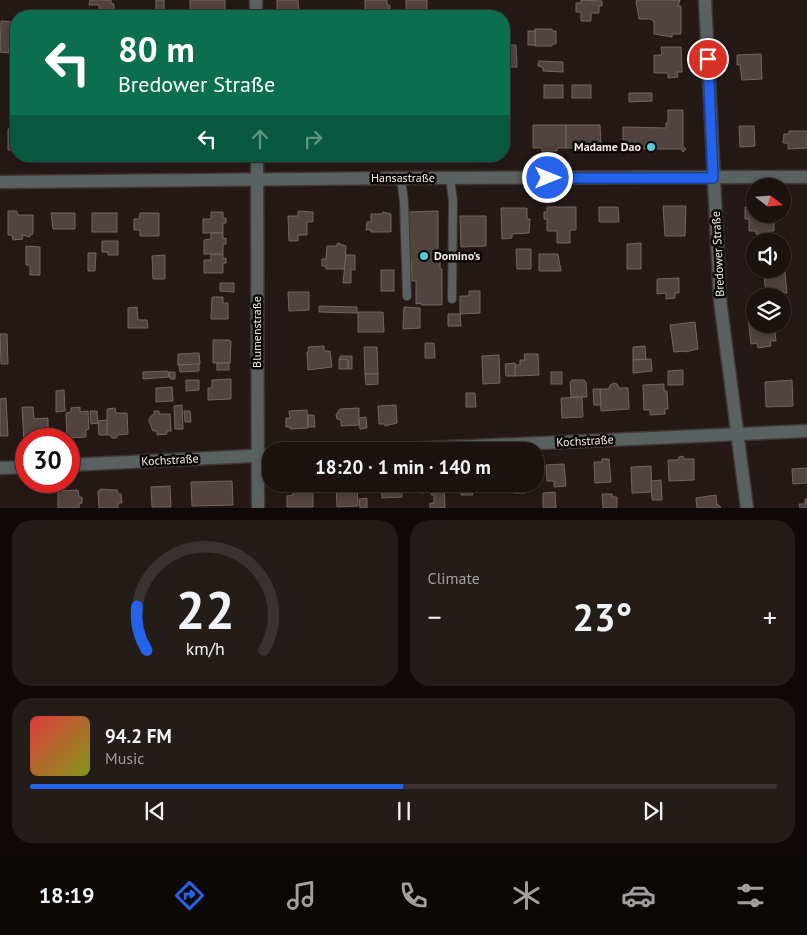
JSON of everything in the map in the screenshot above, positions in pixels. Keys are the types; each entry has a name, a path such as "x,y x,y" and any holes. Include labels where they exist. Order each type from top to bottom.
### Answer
{"street":[{"name":"Bredower Straße","path":"705,0 720,300 747,508"},
{"name":"Blumenstraße","path":"257,162 258,508"},
{"name":"Hansastraße","path":"0,182 402,178 807,178"},
{"name":"Kochstraße","path":"544,443 807,431"},
{"name":"Kochstraße","path":"80,464 262,456"},
{"path":"0,468 15,467"}],"lane":[{"path":"402,178 407,296"},
{"path":"450,178 453,201 452,299"}],"building":[{"path":"90,0 111,0 111,3 114,4 114,10 99,10 99,5 89,5"},
{"path":"156,0 164,0 164,10 156,10"},
{"path":"190,0 225,0 225,10 190,10"},
{"path":"277,0 298,0 299,10 277,10"},
{"path":"365,0 387,0 387,5 390,5 390,9 387,10 365,10"},
{"path":"406,0 427,0 427,10 406,10"},
{"path":"581,0 602,1 602,6 599,6 599,13 591,13 591,21 581,21 581,12 576,12 576,3 581,3"},
{"path":"680,0 678,6 681,6 681,34 672,34 672,37 654,34 654,22 651,19 639,19 636,1"},
{"path":"1,21 10,22 9,53 0,52"},
{"path":"535,29 552,29 552,31 556,31 556,44 552,44 552,46 535,46"},
{"path":"528,31 535,31 535,45 528,45"},
{"path":"510,45 516,45 517,67 510,67"},
{"path":"661,47 681,47 682,72 677,72 678,77 668,78 668,73 654,73 654,55 662,55"},
{"path":"761,54 762,79 742,80 740,65 737,65 737,55"},
{"path":"539,61 563,62 563,72 543,71 543,67 538,66"},
{"path":"544,85 563,85 563,98 544,98"},
{"path":"572,85 591,85 591,98 572,98"},
{"path":"629,93 652,93 652,101 629,102"},
{"path":"668,110 683,110 683,146 686,149 683,152 681,149 623,149 623,127 666,128"},
{"path":"533,125 566,125 566,148 557,148 557,151 542,151 542,148 533,148"},
{"path":"566,125 600,125 601,148 591,148 591,151 576,151 576,148 566,148"},
{"path":"739,126 754,126 755,146 740,147"},
{"path":"8,129 10,129 10,150 8,150"},
{"path":"789,131 807,131 807,148 788,149 788,143 783,143 784,134 789,134"},
{"path":"663,206 686,206 685,236 665,236"},
{"path":"547,207 576,207 576,230 570,230 570,243 557,243 557,231 547,231 547,219 544,219 544,212 547,212"},
{"path":"599,207 618,207 619,222 599,222"},
{"path":"501,208 527,208 527,219 530,219 529,233 512,234 512,238 502,239"},
{"path":"8,211 17,211 18,215 33,215 33,234 30,237 22,235 23,239 13,240 12,235 8,235"},
{"path":"298,211 313,212 313,222 307,222 307,235 298,235 298,241 289,241 288,216 298,216"},
{"name":"Domino's","path":"438,211 438,259 440,260 440,269 442,269 442,305 416,304 416,281 412,281 411,259 408,254 408,212"},
{"path":"211,212 223,212 223,218 226,218 226,223 223,223 223,233 203,233 203,219 211,219"},
{"path":"383,212 391,214 391,232 371,232 371,230 366,230 367,222 371,222 371,214 382,214"},
{"path":"51,213 75,213 75,229 53,229"},
{"path":"92,213 117,213 117,232 92,232"},
{"path":"140,213 159,213 159,236 140,236 140,230 134,230 134,219 139,219"},
{"path":"460,216 486,216 486,246 461,247"},
{"path":"749,223 774,223 774,231 768,231 768,233 749,231"},
{"path":"211,233 223,233 223,239 226,238 226,244 223,244 223,254 204,254 204,240 211,239"},
{"path":"102,241 118,241 118,255 108,255 108,252 102,252"},
{"path":"338,243 346,246 345,269 326,269 326,266 322,266 322,259 326,259 327,246 336,246"},
{"path":"641,243 641,269 627,269 627,244"},
{"path":"26,246 40,247 40,275 30,275 30,265 26,265"},
{"path":"516,249 531,249 531,269 517,269"},
{"path":"88,253 96,253 95,271 88,271"},
{"path":"211,254 223,254 223,259 226,258 226,263 223,263 223,273 204,273 204,260 211,260"},
{"path":"539,254 558,254 561,271 539,271"},
{"path":"165,255 165,279 153,279 152,256"},
{"path":"346,255 355,255 355,270 351,269 351,283 343,283"},
{"path":"381,270 394,270 394,291 381,291"},
{"path":"679,278 679,293 675,293 675,298 666,299 666,293 657,294 657,279"},
{"path":"764,278 786,278 787,288 765,288"},
{"path":"220,283 234,283 234,292 220,291"},
{"path":"469,291 480,291 480,313 460,314 460,296 469,296"},
{"path":"288,292 309,292 309,310 289,311"},
{"path":"212,297 223,297 223,303 228,303 228,319 211,319"},
{"path":"319,306 357,307 357,313 319,312"},
{"path":"137,307 138,320 147,320 148,328 128,328 128,308"},
{"path":"404,307 420,308 420,328 403,329"},
{"path":"358,312 383,312 384,332 358,332"},
{"path":"448,314 460,314 461,326 448,326"},
{"path":"695,322 698,349 674,352 670,325"},
{"path":"750,333 775,333 776,341 770,341 771,346 758,348 757,343 751,344"},
{"path":"0,334 7,334 8,364 1,364"},
{"path":"213,340 231,341 230,363 213,363"},
{"path":"425,343 434,343 435,358 425,358"},
{"path":"324,346 324,351 330,351 332,367 308,370 308,347"},
{"path":"645,346 646,359 633,360 633,347"},
{"path":"364,347 377,347 378,374 365,374"},
{"path":"199,353 200,364 178,365 178,354"},
{"path":"524,354 538,354 539,375 515,376 515,365 520,365 520,360 525,360"},
{"path":"499,355 500,383 483,384 482,356"},
{"path":"340,356 352,356 352,369 348,369 348,360 340,359"},
{"path":"339,359 348,360 348,369 339,369"},
{"path":"651,359 652,371 633,373 633,360"},
{"path":"217,363 229,363 229,370 217,370"},
{"path":"515,363 515,376 506,376 505,364"},
{"path":"199,364 199,371 180,372 179,365"},
{"path":"683,370 683,385 668,385 668,371"},
{"path":"168,371 169,377 143,379 143,372"},
{"path":"169,372 175,372 175,379 170,379"},
{"path":"551,372 562,372 562,384 551,384"},
{"path":"365,374 378,374 378,384 366,385"},
{"path":"231,379 231,399 208,400 208,388 212,388 212,380"},
{"path":"186,380 199,380 199,390 186,391"},
{"path":"572,380 584,380 586,382 587,397 571,397 570,382"},
{"path":"792,380 793,406 766,407 765,382"},
{"path":"614,383 619,388 628,388 629,409 601,411 600,389 609,389 610,385"},
{"path":"664,384 664,391 667,391 668,409 665,409 665,414 650,415 650,410 644,410 643,385"},
{"path":"172,387 173,401 156,402 156,388"},
{"path":"593,389 600,389 601,405 594,405"},
{"path":"64,390 65,411 56,412 56,391"},
{"path":"466,393 475,393 476,407 466,407"},
{"path":"582,397 583,417 562,418 561,398"},
{"path":"6,398 8,436 0,436 0,399"},
{"path":"182,405 183,429 175,429 174,406"},
{"path":"396,405 397,423 385,426 385,424 379,424 378,406"},
{"path":"22,407 33,407 34,419 48,418 48,428 23,428"},
{"path":"80,407 80,412 88,411 89,429 86,430 86,437 80,437 80,428 67,428 66,413 71,412 71,408"},
{"path":"115,408 116,413 127,413 128,434 112,438 110,435 107,435 107,409"},
{"path":"359,408 359,425 341,426 341,420 337,419 336,415 340,409"},
{"path":"307,410 308,428 290,429 290,427 286,427 286,418 290,418 289,411"},
{"path":"90,411 97,411 98,423 91,424"},
{"path":"154,411 159,411 159,414 170,414 171,431 167,431 167,434 157,435 157,431 153,431 149,421"},
{"path":"184,411 190,411 191,422 185,422"},
{"path":"308,415 314,415 315,427 308,427"},
{"path":"366,417 367,428 360,429 359,418"},
{"path":"107,420 107,435 99,435 98,421"},
{"path":"683,456 684,459 694,459 694,480 669,481 668,460 678,460 679,457"},
{"path":"602,459 609,459 611,482 595,483 594,462 602,462"},
{"path":"564,464 566,486 554,487 554,481 547,481 546,465"},
{"path":"651,466 652,492 632,493 631,467"},
{"path":"807,468 807,483 793,484 792,469"},
{"path":"661,480 662,500 652,500 651,481"},
{"path":"232,481 233,505 192,506 191,482"},
{"path":"170,486 171,507 152,507 151,487"},
{"path":"100,489 117,490 118,494 121,494 122,503 118,503 118,508 99,508 98,491"},
{"path":"293,492 313,492 313,507 287,507 287,496 293,495"},
{"path":"336,492 357,492 358,506 337,507"},
{"path":"382,492 402,492 402,497 382,498"},
{"path":"431,492 444,492 445,508 430,508 430,503 434,503 434,495 431,495"},
{"path":"461,492 472,492 473,495 461,495"},
{"path":"555,492 556,508 543,508 543,493"},
{"path":"58,493 78,493 79,497 82,497 82,503 79,504 79,508 58,508"},
{"path":"602,494 612,494 612,497 617,497 617,508 603,508"},
{"path":"716,495 717,505 721,508 697,508 696,498"},
{"path":"367,498 367,508 360,508 359,499"},
{"path":"805,499 807,499 807,508 800,508 799,504 805,504"}],"place":[{"name":"Madame Dao","path":"651,147"},
{"name":"Domino's","path":"424,256"}],"route":[{"path":"548,178 713,178 708,59"}]}
